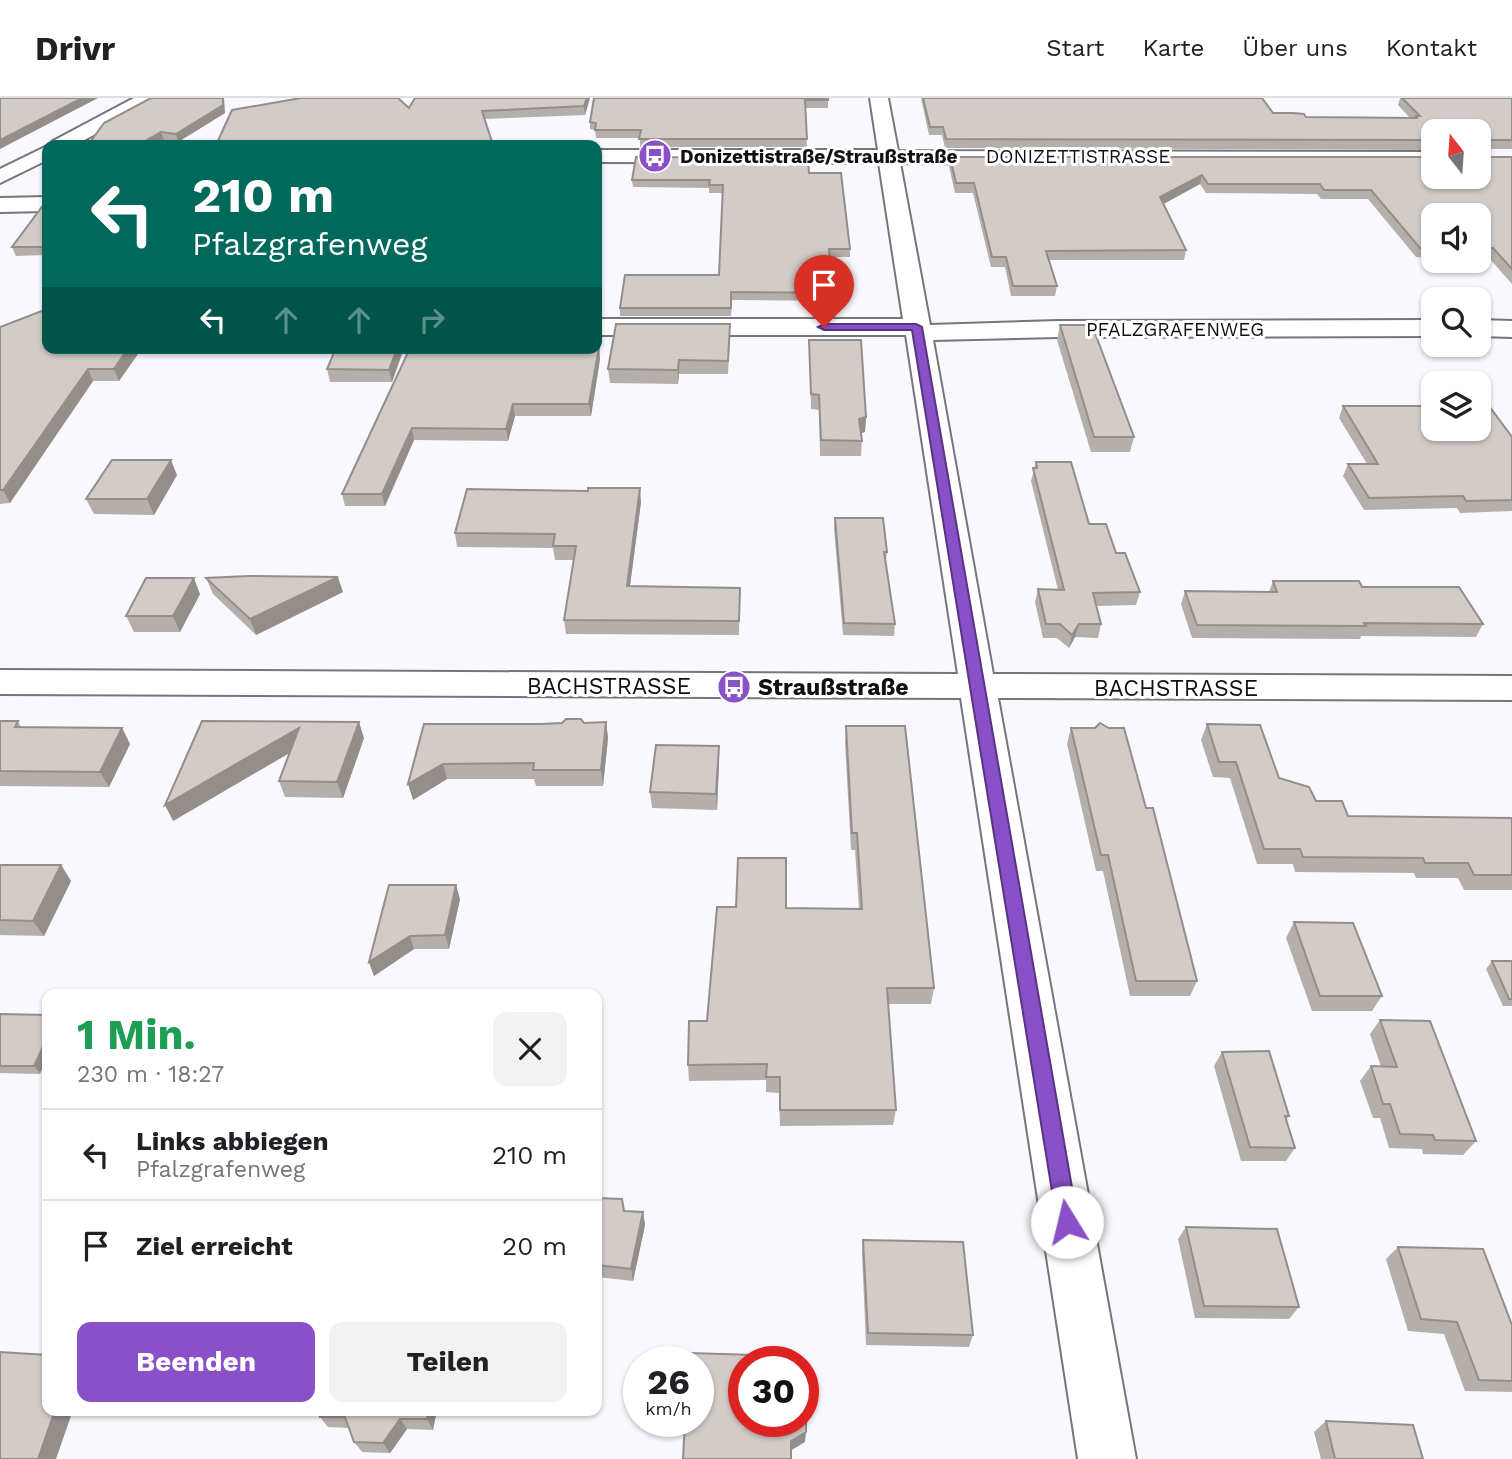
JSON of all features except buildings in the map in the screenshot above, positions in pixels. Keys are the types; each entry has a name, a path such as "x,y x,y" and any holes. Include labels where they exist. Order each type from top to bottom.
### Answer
{"street":[{"path":"69,140 148,98"},
{"path":"879,98 1107,1459"},
{"path":"0,177 42,155"},
{"name":"DONIZETTISTRASSE","path":"602,156 1421,158"},
{"path":"0,205 42,204"},
{"name":"PFALZGRAFENWEG","path":"602,327 917,330 1421,328"},
{"path":"1491,328 1512,329"},
{"name":"BACHSTRASSE","path":"0,682 1512,688"}],"place":[{"name":"Donizettistraße/Straußstraße","path":"655,156"},
{"name":"Straußstraße","path":"734,687"}],"route":[{"path":"824,327 916,327 1067,1222"}]}
